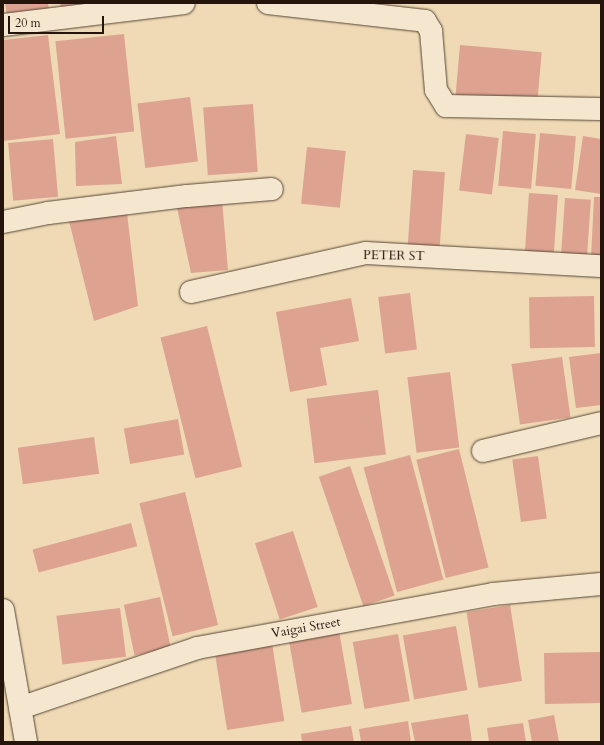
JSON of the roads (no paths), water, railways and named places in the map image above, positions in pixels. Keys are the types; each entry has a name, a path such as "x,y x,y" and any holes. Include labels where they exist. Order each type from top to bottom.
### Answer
{"street":[{"path":"3,25 184,3"},
{"path":"268,3 425,21 431,31 436,90 446,106 601,109"},
{"path":"3,222 48,213 186,196 272,189"},
{"name":"PETER ST","path":"190,292 366,253 601,266"},
{"path":"484,451 601,423"},
{"name":"Vaigai Street","path":"11,708 198,648 493,594 601,584"},
{"path":"3,610 11,708 26,742"}]}
